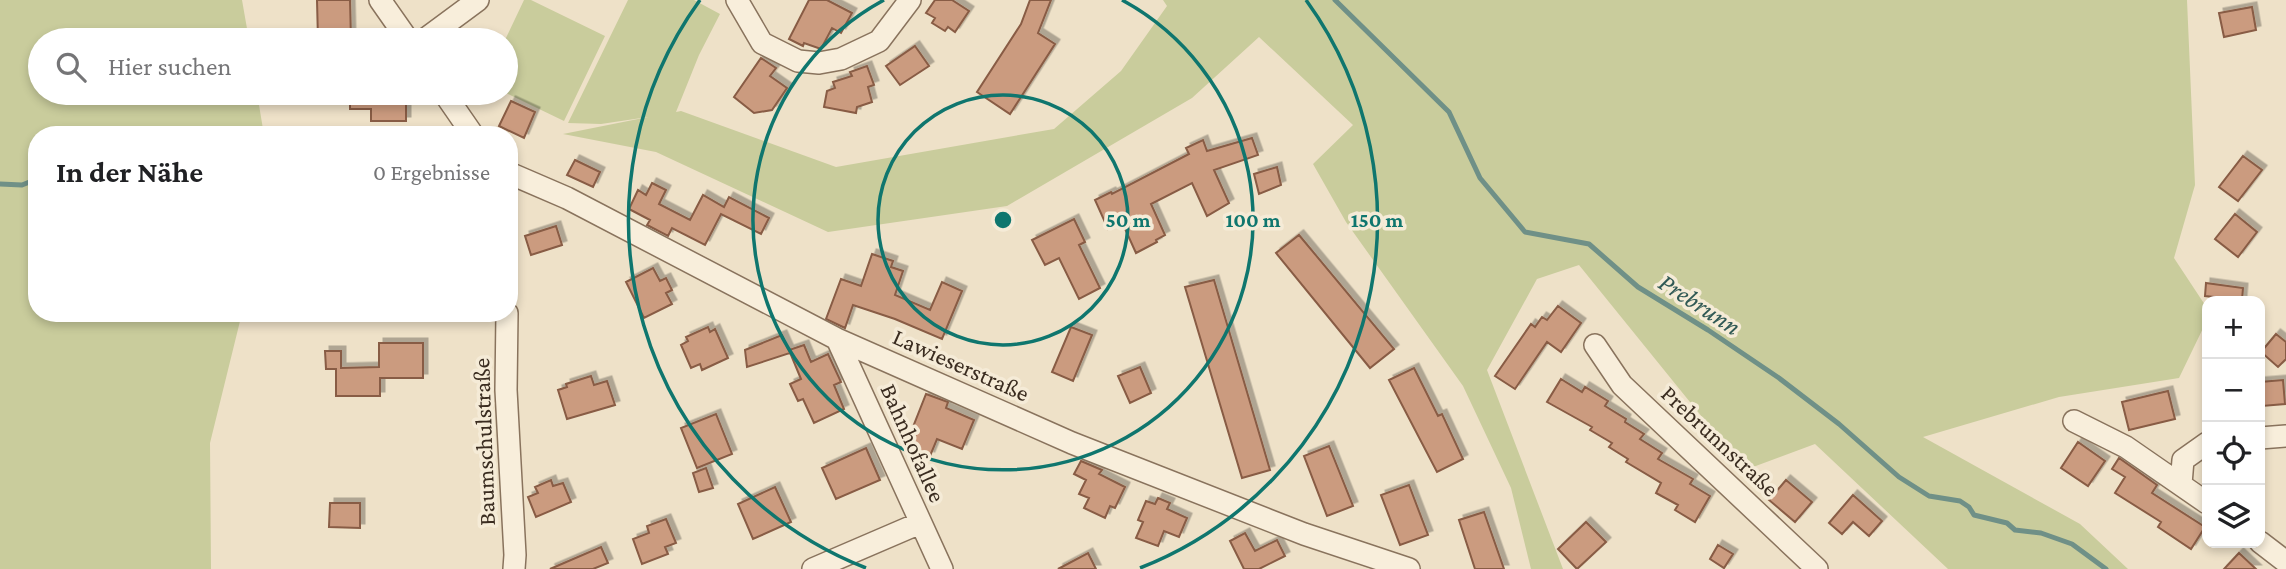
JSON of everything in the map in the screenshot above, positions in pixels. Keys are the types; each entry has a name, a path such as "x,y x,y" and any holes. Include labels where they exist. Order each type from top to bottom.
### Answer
{"street":[{"path":"380,0 400,28"},
{"path":"440,28 478,0"},
{"path":"737,0 762,43 798,61 819,63 841,59 879,41 910,0"},
{"path":"452,105 467,126"},
{"name":"Lawieserstraße","path":"518,177 567,198 837,339 1072,443 1304,534 1409,569"},
{"name":"Baumschulstraße","path":"507,322 506,390 514,569"},
{"name":"Bahnhofallee","path":"837,339 942,569"},
{"name":"Prebrunnstraße","path":"1594,345 1622,385 1817,569"},
{"path":"2074,421 2126,447 2202,499"},
{"path":"2265,438 2286,436"},
{"path":"2181,484 2183,460 2202,447"},
{"path":"813,569 920,523"},
{"path":"2265,546 2286,562"}],"green space":[{"path":"0,0 242,0 247,28 28,28 28,105 259,105 262,126 28,126 28,322 240,322 210,443 211,569 0,569"},
{"path":"524,0 531,0 605,36 564,121 518,99 518,28 511,28"},
{"path":"628,0 694,0 720,14 699,55 676,112 681,111 836,167 1054,129 1121,71 1167,6 1163,0 2187,0 2195,185 2174,258 2202,300 2202,330 2179,378 2059,397 1923,437 2080,524 2128,569 1948,569 1815,444 1745,470 1579,265 1537,279 1487,370 1563,569 1531,569 1511,488 1463,386 1346,222 1313,164 1353,125 1259,37 1192,98 1007,206 828,232 656,152 563,134 648,117 601,124 568,123"}],"building":[{"path":"317,0 350,0 351,28 318,28"},
{"path":"809,0 827,0 852,13 841,33 832,28 821,49 804,43 803,46 789,39"},
{"path":"935,0 952,0 969,11 955,32 948,27 945,31 932,23 935,18 926,13"},
{"path":"1030,0 1051,0 1038,33 1055,44 1010,114 977,92 1021,24"},
{"path":"2252,7 2256,30 2224,37 2219,13"},
{"path":"915,46 929,66 900,85 886,66"},
{"path":"761,58 776,68 770,76 787,88 772,110 754,113 734,97"},
{"path":"867,66 874,85 868,87 872,102 857,107 856,113 824,107 827,91 835,88 833,82 852,76 850,72"},
{"path":"518,104 535,112 524,138 518,135 518,126 499,126 509,105"},
{"path":"350,105 406,105 406,121 371,121 371,109 350,109"},
{"path":"1252,138 1258,155 1214,170 1229,203 1207,216 1192,183 1151,204 1165,235 1136,253 1122,222 1108,229 1095,200 1189,154 1186,148 1203,140 1207,151"},
{"path":"2243,156 2262,170 2238,201 2219,187"},
{"path":"575,160 600,172 593,187 567,175"},
{"path":"1277,167 1281,185 1259,194 1254,174"},
{"path":"652,183 666,190 659,204 690,220 703,195 724,207 729,197 769,218 761,234 721,214 705,245 672,228 668,236 647,225 650,220 629,209 638,190 646,195"},
{"path":"2235,214 2257,232 2238,257 2215,239"},
{"path":"1074,219 1085,242 1079,245 1100,288 1079,299 1059,258 1045,265 1032,240"},
{"path":"556,226 562,245 531,255 525,236"},
{"path":"1299,235 1394,349 1370,368 1276,253"},
{"path":"872,254 893,261 891,267 903,271 895,295 930,310 942,282 962,291 942,339 853,305 845,328 826,319 841,279 861,286"},
{"path":"653,268 660,281 666,278 672,290 666,293 672,304 644,318 626,282"},
{"path":"1214,280 1270,470 1242,478 1185,287"},
{"path":"2206,283 2243,288 2242,296 2205,296"},
{"path":"1558,306 1581,323 1561,352 1547,342 1515,389 1495,376 1531,324 1535,327 1542,317 1547,320"},
{"path":"708,327 710,332 715,329 728,358 702,370 700,364 691,368 681,345 688,341 686,337"},
{"path":"1071,327 1092,335 1073,381 1052,372"},
{"path":"2276,334 2286,342 2286,359 2278,367 2265,356 2265,347"},
{"path":"782,335 790,353 747,367 745,350"},
{"path":"379,343 423,343 423,378 380,378 380,396 336,396 336,369 326,369 325,351 341,351 341,368 379,367"},
{"path":"804,345 811,362 828,354 841,382 834,385 844,409 814,423 803,399 798,401 790,384 801,379 789,350"},
{"path":"1140,367 1151,393 1130,403 1118,376"},
{"path":"1414,368 1438,416 1442,414 1463,459 1437,472 1389,380"},
{"path":"591,376 594,385 607,381 615,405 567,419 558,390 567,387 566,384"},
{"path":"1561,379 1582,392 1585,387 1608,401 1605,406 1626,419 1625,422 1644,434 1640,439 1662,453 1658,459 1693,479 1690,484 1710,496 1695,522 1675,510 1678,505 1656,493 1661,483 1626,462 1628,459 1609,447 1612,443 1590,430 1592,427 1547,402"},
{"path":"2283,380 2285,404 2265,406 2265,382"},
{"path":"2168,391 2175,419 2129,430 2122,402"},
{"path":"926,394 948,402 946,408 974,420 962,449 937,439 930,456 910,448 918,429 913,427"},
{"path":"716,414 732,454 697,468 681,428"},
{"path":"2078,442 2105,461 2088,486 2061,468"},
{"path":"1329,446 1353,506 1327,516 1304,456"},
{"path":"866,448 880,480 836,499 822,468"},
{"path":"2119,458 2157,485 2152,493 2202,525 2202,532 2191,549 2158,527 2161,522 2115,493 2125,477 2112,469"},
{"path":"1081,461 1102,470 1099,474 1125,487 1115,508 1110,506 1105,518 1084,508 1089,498 1079,494 1086,480 1074,474"},
{"path":"706,468 713,488 699,492 693,473"},
{"path":"551,480 553,486 563,483 571,502 536,517 528,497 538,493 535,487"},
{"path":"1786,480 1812,502 1795,522 1769,500"},
{"path":"1409,485 1428,535 1400,545 1381,495"},
{"path":"775,487 791,522 753,539 738,504"},
{"path":"1853,495 1882,521 1869,536 1853,522 1842,534 1829,523"},
{"path":"1158,498 1170,503 1167,509 1187,518 1179,537 1164,531 1158,546 1136,538 1143,522 1138,520 1146,501 1155,504"},
{"path":"330,503 360,503 360,528 329,527"},
{"path":"1484,512 1504,569 1475,569 1459,520"},
{"path":"666,519 676,543 665,547 668,554 642,564 633,539 649,533 647,526"},
{"path":"1586,522 1606,542 1577,569 1558,549"},
{"path":"1245,533 1255,551 1277,540 1285,556 1259,569 1244,569 1230,541"},
{"path":"1718,545 1733,554 1724,568 1710,559"},
{"path":"601,547 608,563 593,569 550,569"},
{"path":"1088,553 1096,569 1058,569"},
{"path":"2239,553 2256,569 2224,569"}],"waterway":[{"name":"Prebrunn","path":"1335,0 1449,112 1480,178 1525,232 1589,244 1638,287 1779,378 1839,424 1899,477 1929,496 1960,501 1969,507 1974,515 2007,523 2015,530 2041,533 2072,544 2106,569"},
{"path":"0,184 28,183"}]}
